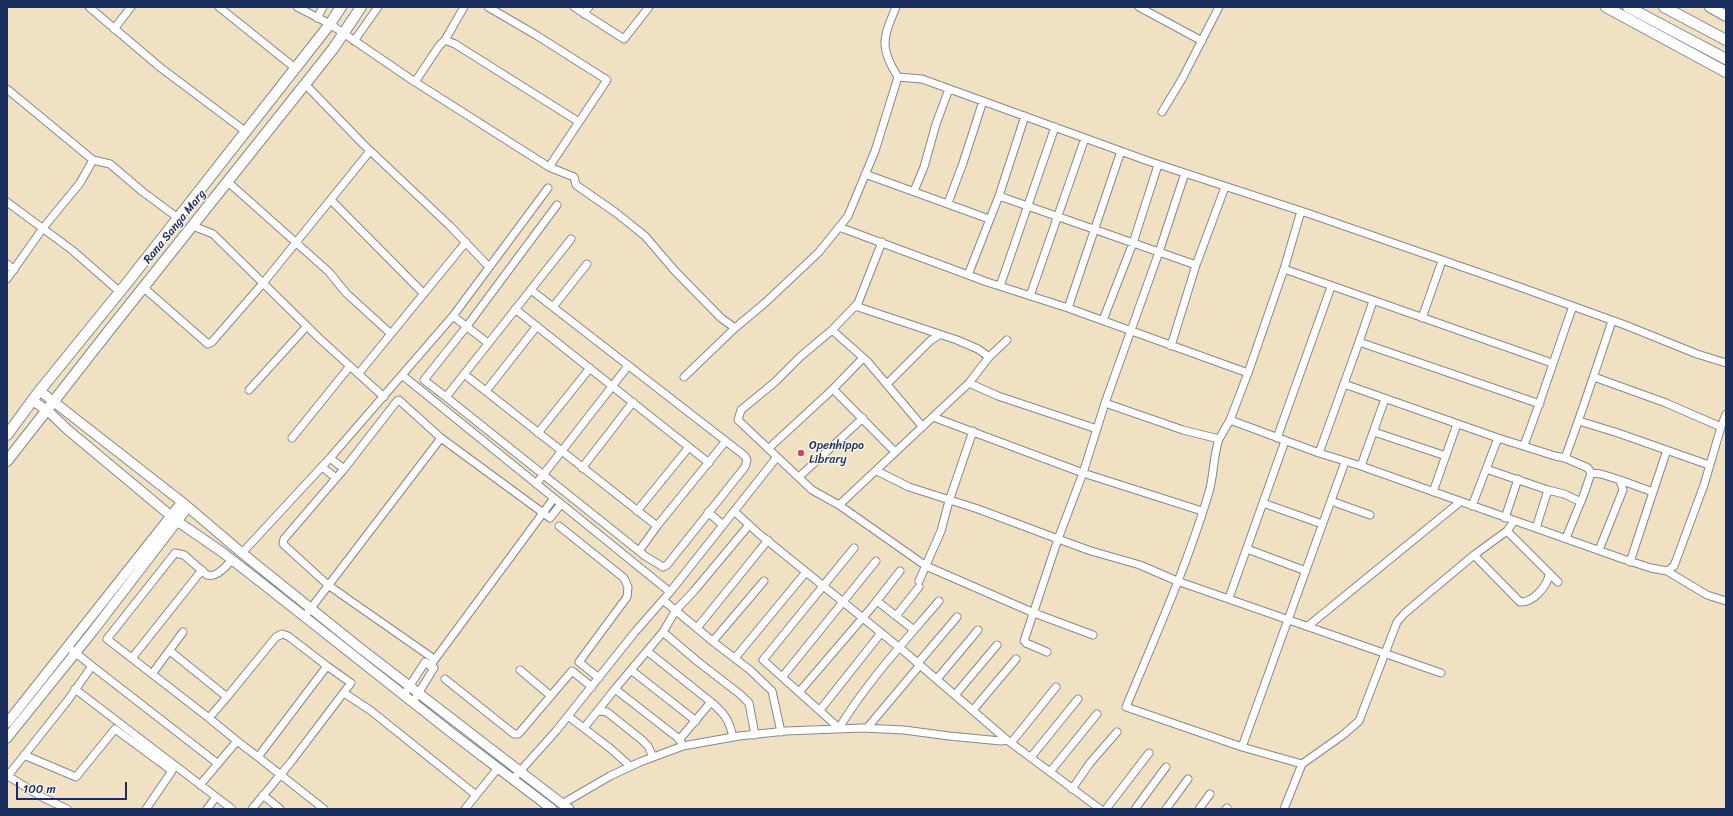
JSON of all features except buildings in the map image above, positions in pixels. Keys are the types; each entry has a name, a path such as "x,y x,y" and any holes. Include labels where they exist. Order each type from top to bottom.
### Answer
{"main road":[{"name":"Rana Sanga Marg","path":"7,436 32,401 120,292 330,24 341,7"},
{"name":"Rana Sanga Marg","path":"7,461 48,411 110,328 144,288 333,49 361,7"},
{"path":"1606,7 1726,72"},
{"path":"1628,7 1726,59"},
{"path":"1664,7 1726,40"},
{"path":"1710,7 1726,16"}],"street":[{"path":"88,7 161,68 245,131"},
{"path":"114,29 131,7"},
{"path":"219,7 295,68"},
{"path":"297,7 330,24 343,35 549,167 574,177 576,185 615,212 645,236 675,271 721,318 735,328"},
{"path":"317,18 323,7"},
{"path":"354,41 378,7"},
{"path":"415,82 439,46 445,40 464,7"},
{"path":"488,7 536,35 607,80 549,167"},
{"path":"574,7 624,39 649,7"},
{"path":"584,14 589,7"},
{"path":"684,377 735,328 766,302 819,252 848,216 875,151 898,77 884,50 887,28 896,7"},
{"path":"1139,7 1202,41"},
{"path":"1162,112 1202,41 1219,7"},
{"path":"445,40 455,44 579,122"},
{"path":"898,77 922,79 1158,165 1301,211 1573,306 1697,354 1726,363"},
{"path":"305,84 370,151 466,242 489,267"},
{"path":"7,89 93,160 110,164 143,192 178,218"},
{"path":"914,191 924,167 936,124 949,89"},
{"path":"948,204 983,101"},
{"path":"968,275 999,196 1025,116"},
{"path":"1000,286 1055,127"},
{"path":"1030,296 1085,138"},
{"path":"144,288 208,344 212,342 264,282 370,151"},
{"path":"1068,308 1121,151"},
{"path":"7,279 43,228 80,183 93,160"},
{"path":"1102,320 1133,243 1158,165"},
{"path":"1047,652 1024,641 1185,173"},
{"path":"865,174 989,219"},
{"path":"228,182 329,272 346,293 390,334"},
{"path":"1171,346 1196,265 1225,187"},
{"path":"242,553 322,467 453,316 548,188"},
{"path":"999,196 1196,265"},
{"path":"331,200 423,294"},
{"path":"7,202 72,250 120,292"},
{"path":"531,290 747,460 745,466 667,565 663,567 543,475 424,380 467,326 557,205"},
{"path":"1301,211 1284,270 1248,373 1230,420 1219,439 1215,452 1214,474 1202,511 1177,581 1126,707 1242,747 1302,764"},
{"path":"193,226 213,234 264,282 307,326 384,397"},
{"path":"839,227 968,275 1131,330 1171,346 1177,346 1248,373"},
{"path":"446,397 571,240"},
{"path":"359,373 466,242"},
{"path":"882,242 863,292 855,306 832,330 800,357 775,382 741,410 738,420 799,476 812,490 839,505 926,566 1034,613 1093,635"},
{"path":"1422,318 1442,261"},
{"path":"7,264 14,270"},
{"path":"553,307 587,264"},
{"path":"1284,270 1552,363"},
{"path":"1276,438 1331,287"},
{"path":"1319,453 1360,342 1372,301"},
{"path":"855,306 957,340 978,349 989,357"},
{"path":"1524,446 1540,404 1552,363 1558,351 1573,306"},
{"path":"515,309 709,463"},
{"path":"453,316 488,343"},
{"path":"1565,458 1579,421 1612,321"},
{"path":"249,390 307,326"},
{"path":"486,391 537,326"},
{"path":"832,330 863,358 922,426"},
{"path":"887,384 930,341 939,335"},
{"path":"839,505 877,471 922,426 934,417 969,383 989,357 1007,340"},
{"path":"1360,342 1540,404"},
{"path":"768,449 833,389 863,358"},
{"path":"292,438 350,366"},
{"path":"536,484 628,366"},
{"path":"538,433 590,368"},
{"path":"464,374 561,452 657,526"},
{"path":"402,375 670,592"},
{"path":"1594,377 1666,403 1721,427"},
{"path":"969,383 998,396 1097,429"},
{"path":"1344,384 1385,400 1498,438 1565,458 1588,468 1591,473"},
{"path":"833,389 895,452"},
{"path":"40,391 185,505 311,608 519,772 566,806 630,766 653,757 681,743 781,732 839,728 904,730 949,736 1009,741"},
{"path":"413,702 434,668 432,662 328,585 282,542 336,478 396,401 399,400 441,438 550,518 561,504"},
{"path":"1361,466 1385,400"},
{"path":"32,401 48,411 68,430 174,518 305,616 404,695 552,809"},
{"path":"582,468 633,402"},
{"path":"1105,403 1183,430 1219,439"},
{"path":"1667,571 1674,566 1704,485 1726,414"},
{"path":"934,417 1083,473 1202,511"},
{"path":"799,476 863,418"},
{"path":"1230,420 1276,438 1345,462 1361,466 1630,562 1667,571 1708,595 1726,601"},
{"path":"1579,421 1618,432 1709,465"},
{"path":"1433,492 1458,424"},
{"path":"896,616 919,584 941,531 949,501 973,431"},
{"path":"1374,432 1446,456"},
{"path":"305,616 441,438"},
{"path":"1472,506 1498,438"},
{"path":"1229,598 1285,441"},
{"path":"639,550 725,442"},
{"path":"637,511 689,447"},
{"path":"1630,562 1667,450"},
{"path":"513,779 568,716 635,632 670,592 777,457"},
{"path":"330,458 344,468"},
{"path":"1242,747 1345,462"},
{"path":"322,467 336,478"},
{"path":"1486,469 1564,494 1581,502"},
{"path":"877,471 909,487 978,509 1091,551 1140,565 1177,581 1441,673"},
{"path":"1591,473 1601,474 1653,492"},
{"path":"1566,538 1591,473"},
{"path":"1505,518 1518,479"},
{"path":"1599,550 1623,490 1620,480"},
{"path":"1536,528 1548,490"},
{"path":"432,662 554,498"},
{"path":"1331,501 1370,514"},
{"path":"1263,502 1322,524"},
{"path":"1308,626 1460,502"},
{"path":"7,723 185,505"},
{"path":"734,510 822,586 900,648 1009,741 1100,809"},
{"path":"708,512 723,524"},
{"path":"7,738 76,653 174,518"},
{"path":"1284,809 1302,764 1343,735 1359,721 1384,653 1392,639 1397,622 1405,613 1474,555 1507,531 1514,521"},
{"path":"584,728 663,632 676,610 694,591 749,524"},
{"path":"445,679 514,734 518,734 579,662 627,597 628,587 624,578 560,526"},
{"path":"1507,531 1549,575 1558,582"},
{"path":"697,628 768,540"},
{"path":"839,728 800,691 763,660 854,548"},
{"path":"1247,549 1306,571"},
{"path":"232,560 216,575 212,576 207,574 184,555 175,553 145,589 107,639 324,809"},
{"path":"1474,555 1520,602 1524,602 1541,591 1548,581 1549,575"},
{"path":"782,676 876,561"},
{"path":"132,658 202,570"},
{"path":"800,691 877,601 900,571"},
{"path":"735,658 806,572"},
{"path":"712,641 764,581"},
{"path":"663,600 712,641 750,670 772,691 781,732"},
{"path":"877,601 914,630"},
{"path":"839,728 854,703 939,601"},
{"path":"867,728 957,617"},
{"path":"937,679 978,630"},
{"path":"152,674 183,632"},
{"path":"663,632 749,703 755,735"},
{"path":"209,718 276,637 282,634 288,636 351,683 252,809"},
{"path":"820,710 881,634"},
{"path":"955,695 996,645"},
{"path":"68,647 218,763"},
{"path":"170,651 226,697"},
{"path":"647,651 724,714 730,723 733,737"},
{"path":"973,710 1016,659"},
{"path":"404,695 425,662 432,662"},
{"path":"579,662 599,678"},
{"path":"67,809 8,777 92,666"},
{"path":"258,757 327,666"},
{"path":"520,670 551,696"},
{"path":"631,670 696,721"},
{"path":"572,671 592,687"},
{"path":"1009,741 1056,688"},
{"path":"615,689 681,743"},
{"path":"75,690 232,809"},
{"path":"344,692 370,710 476,795"},
{"path":"1031,757 1078,700"},
{"path":"681,743 711,702"},
{"path":"598,711 607,712 642,740 648,746 653,757"},
{"path":"1050,772 1097,714"},
{"path":"568,716 611,749 630,766"},
{"path":"24,755 76,778 115,729 172,771 146,809"},
{"path":"1072,789 1090,763 1117,732"},
{"path":"200,785 237,741"},
{"path":"1106,809 1149,753"},
{"path":"1135,809 1166,767"},
{"path":"465,809 498,768"},
{"path":"1166,809 1188,779"},
{"path":"1198,809 1210,794"},
{"path":"263,795 280,809"},
{"path":"207,809 216,797"}],"place":[{"name":"Openhippo Library","path":"801,453"}]}
